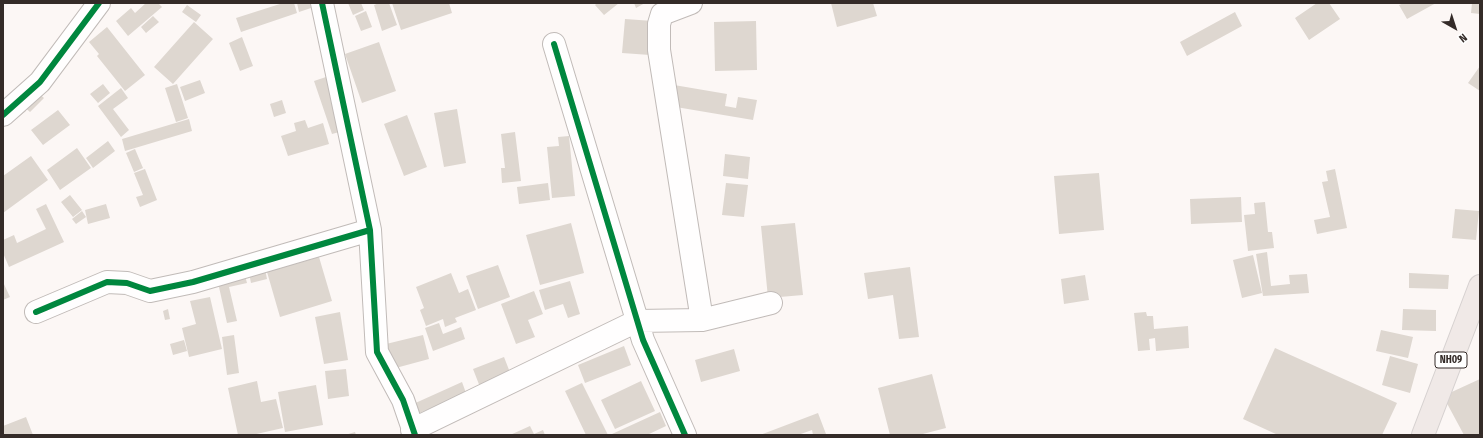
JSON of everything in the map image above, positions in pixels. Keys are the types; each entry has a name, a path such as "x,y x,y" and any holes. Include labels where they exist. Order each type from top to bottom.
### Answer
{"main road":[{"name":"NH09","path":"1423,435 1480,286"}],"street":[{"path":"3,115 40,82 99,3"},
{"path":"322,3 370,230 377,352 403,400 414,432 637,321 702,320 771,303"},
{"path":"692,3 662,14 659,24 659,50 702,320"},
{"path":"554,44 643,340 685,435"},
{"path":"36,312 107,282 128,283 150,291 193,282 370,230"}],"building":[{"path":"146,3 158,3 162,7 128,36 116,21 131,8 135,13"},
{"path":"283,3 294,3 297,13 241,32 236,18"},
{"path":"297,3 310,3 311,8 299,12"},
{"path":"348,3 361,3 364,10 353,15"},
{"path":"379,3 389,3 397,25 382,31 374,5"},
{"path":"392,3 449,3 452,13 401,30"},
{"path":"597,3 619,3 604,15 595,5"},
{"path":"634,3 645,3 636,8"},
{"path":"831,3 873,3 877,16 837,27"},
{"path":"1317,3 1329,3 1340,19 1309,40 1295,18"},
{"path":"1404,3 1436,3 1407,19 1399,5"},
{"path":"1472,3 1480,3 1480,14 1471,13"},
{"path":"187,5 201,15 196,22 182,12"},
{"path":"366,11 372,27 361,31 355,16"},
{"path":"1235,12 1242,26 1187,56 1180,42"},
{"path":"153,16 159,22 146,33 141,27"},
{"path":"625,19 653,21 650,55 622,53"},
{"path":"756,21 757,70 715,71 714,22"},
{"path":"194,22 213,39 173,84 154,67"},
{"path":"107,27 145,75 125,91 97,56 99,54 89,42"},
{"path":"242,37 253,66 240,71 229,43"},
{"path":"379,42 396,91 362,103 345,54"},
{"path":"1480,66 1480,91 1468,83"},
{"path":"326,77 343,131 332,134 314,81"},
{"path":"200,80 205,93 185,101 180,87"},
{"path":"103,84 110,93 98,103 90,94"},
{"path":"177,84 188,118 176,122 165,88"},
{"path":"674,85 727,94 725,106 736,108 738,97 757,100 753,120 670,106"},
{"path":"121,88 128,98 113,109 129,130 121,137 98,106"},
{"path":"36,91 44,98 30,112 22,105"},
{"path":"282,100 286,113 274,117 270,104"},
{"path":"22,106 26,111 15,120 11,115"},
{"path":"457,109 466,163 444,167 434,113"},
{"path":"58,110 70,125 43,145 31,130"},
{"path":"407,115 427,167 404,176 384,124"},
{"path":"189,119 192,131 125,151 122,139"},
{"path":"305,120 308,128 323,123 329,144 288,156 281,136 296,131 294,123"},
{"path":"515,132 521,181 502,183 501,168 505,168 501,134"},
{"path":"569,136 575,196 552,198 547,147 559,146 558,137"},
{"path":"108,141 115,151 93,168 86,158"},
{"path":"77,148 91,168 60,190 47,170"},
{"path":"135,149 143,168 134,172 126,153"},
{"path":"725,154 750,157 748,179 723,176"},
{"path":"31,156 48,180 3,213 3,176"},
{"path":"145,169 157,200 140,207 136,197 143,195 134,173"},
{"path":"1335,169 1347,228 1317,234 1314,220 1330,217 1322,182 1328,181 1326,171"},
{"path":"1099,173 1104,230 1059,234 1054,176"},
{"path":"548,183 550,200 519,204 517,187"},
{"path":"726,183 748,185 744,217 722,215"},
{"path":"70,195 82,210 73,217 61,202"},
{"path":"1241,197 1242,222 1191,224 1190,199"},
{"path":"1265,202 1268,232 1272,232 1274,248 1248,251 1244,215 1255,214 1254,203"},
{"path":"46,204 64,242 9,267 3,253 3,240 14,235 17,243 46,229 36,209"},
{"path":"106,204 110,218 88,224 85,210"},
{"path":"1455,209 1479,211 1476,240 1452,238"},
{"path":"82,211 86,217 76,224 72,219"},
{"path":"571,223 584,273 540,285 526,235"},
{"path":"795,223 803,295 768,298 761,226"},
{"path":"1267,252 1271,286 1290,284 1289,275 1307,274 1309,293 1263,296 1256,254"},
{"path":"1253,255 1262,293 1242,298 1233,260"},
{"path":"319,257 332,301 280,317 267,272"},
{"path":"498,265 510,297 478,309 466,276"},
{"path":"910,267 919,337 899,339 893,295 868,299 864,273"},
{"path":"265,269 267,279 251,283 249,273"},
{"path":"244,272 247,283 229,287 237,321 227,323 217,278"},
{"path":"451,273 459,293 468,289 476,310 455,318 457,322 445,327 443,319 426,326 420,310 424,308 416,287"},
{"path":"1409,273 1449,275 1448,289 1409,288"},
{"path":"1085,275 1089,300 1064,304 1061,279"},
{"path":"570,281 580,314 568,318 563,304 545,310 539,290"},
{"path":"3,282 10,297 3,300"},
{"path":"534,291 543,314 528,320 535,337 516,344 501,304"},
{"path":"210,297 222,349 189,357 182,328 196,324 190,301"},
{"path":"168,309 170,319 165,320 163,311"},
{"path":"1403,309 1436,310 1436,331 1402,330"},
{"path":"340,312 348,360 324,364 315,317"},
{"path":"1146,312 1147,316 1153,316 1154,329 1188,326 1189,348 1156,351 1155,338 1149,339 1150,350 1138,351 1134,313"},
{"path":"439,323 443,334 461,327 465,339 433,351 425,328"},
{"path":"1381,330 1413,337 1408,358 1376,351"},
{"path":"234,335 239,373 227,375 222,337"},
{"path":"423,335 429,359 392,369 386,344"},
{"path":"184,340 187,351 173,355 170,344"},
{"path":"624,346 631,365 585,383 578,365"},
{"path":"1275,348 1397,403 1382,435 1278,435 1243,419"},
{"path":"734,349 740,371 701,382 695,360"},
{"path":"1390,356 1418,364 1410,393 1382,385"},
{"path":"504,357 511,375 480,387 473,369"},
{"path":"346,369 349,396 328,399 325,371"},
{"path":"932,374 946,428 919,435 890,435 878,388"},
{"path":"1480,379 1480,435 1464,435 1443,396"},
{"path":"257,381 261,402 276,399 283,428 252,435 238,435 228,388"},
{"path":"641,381 655,411 615,429 601,400"},
{"path":"462,382 466,393 415,415 411,405"},
{"path":"582,383 608,435 586,435 565,391"},
{"path":"316,385 323,425 285,432 278,392"},
{"path":"660,412 666,426 647,435 612,434"},
{"path":"818,413 826,434 824,435 813,435 812,430 798,435 760,435"},
{"path":"26,417 33,435 3,435 3,426"},
{"path":"530,426 534,434 543,430 545,435 510,435"},
{"path":"355,432 356,435 345,435"}],"cycle path":[{"path":"3,115 40,82 99,3"},
{"path":"322,3 370,230 377,352 403,400 415,435"},
{"path":"554,44 643,340 685,435"},
{"path":"36,312 107,282 127,283 150,291 193,282 370,230"}]}
